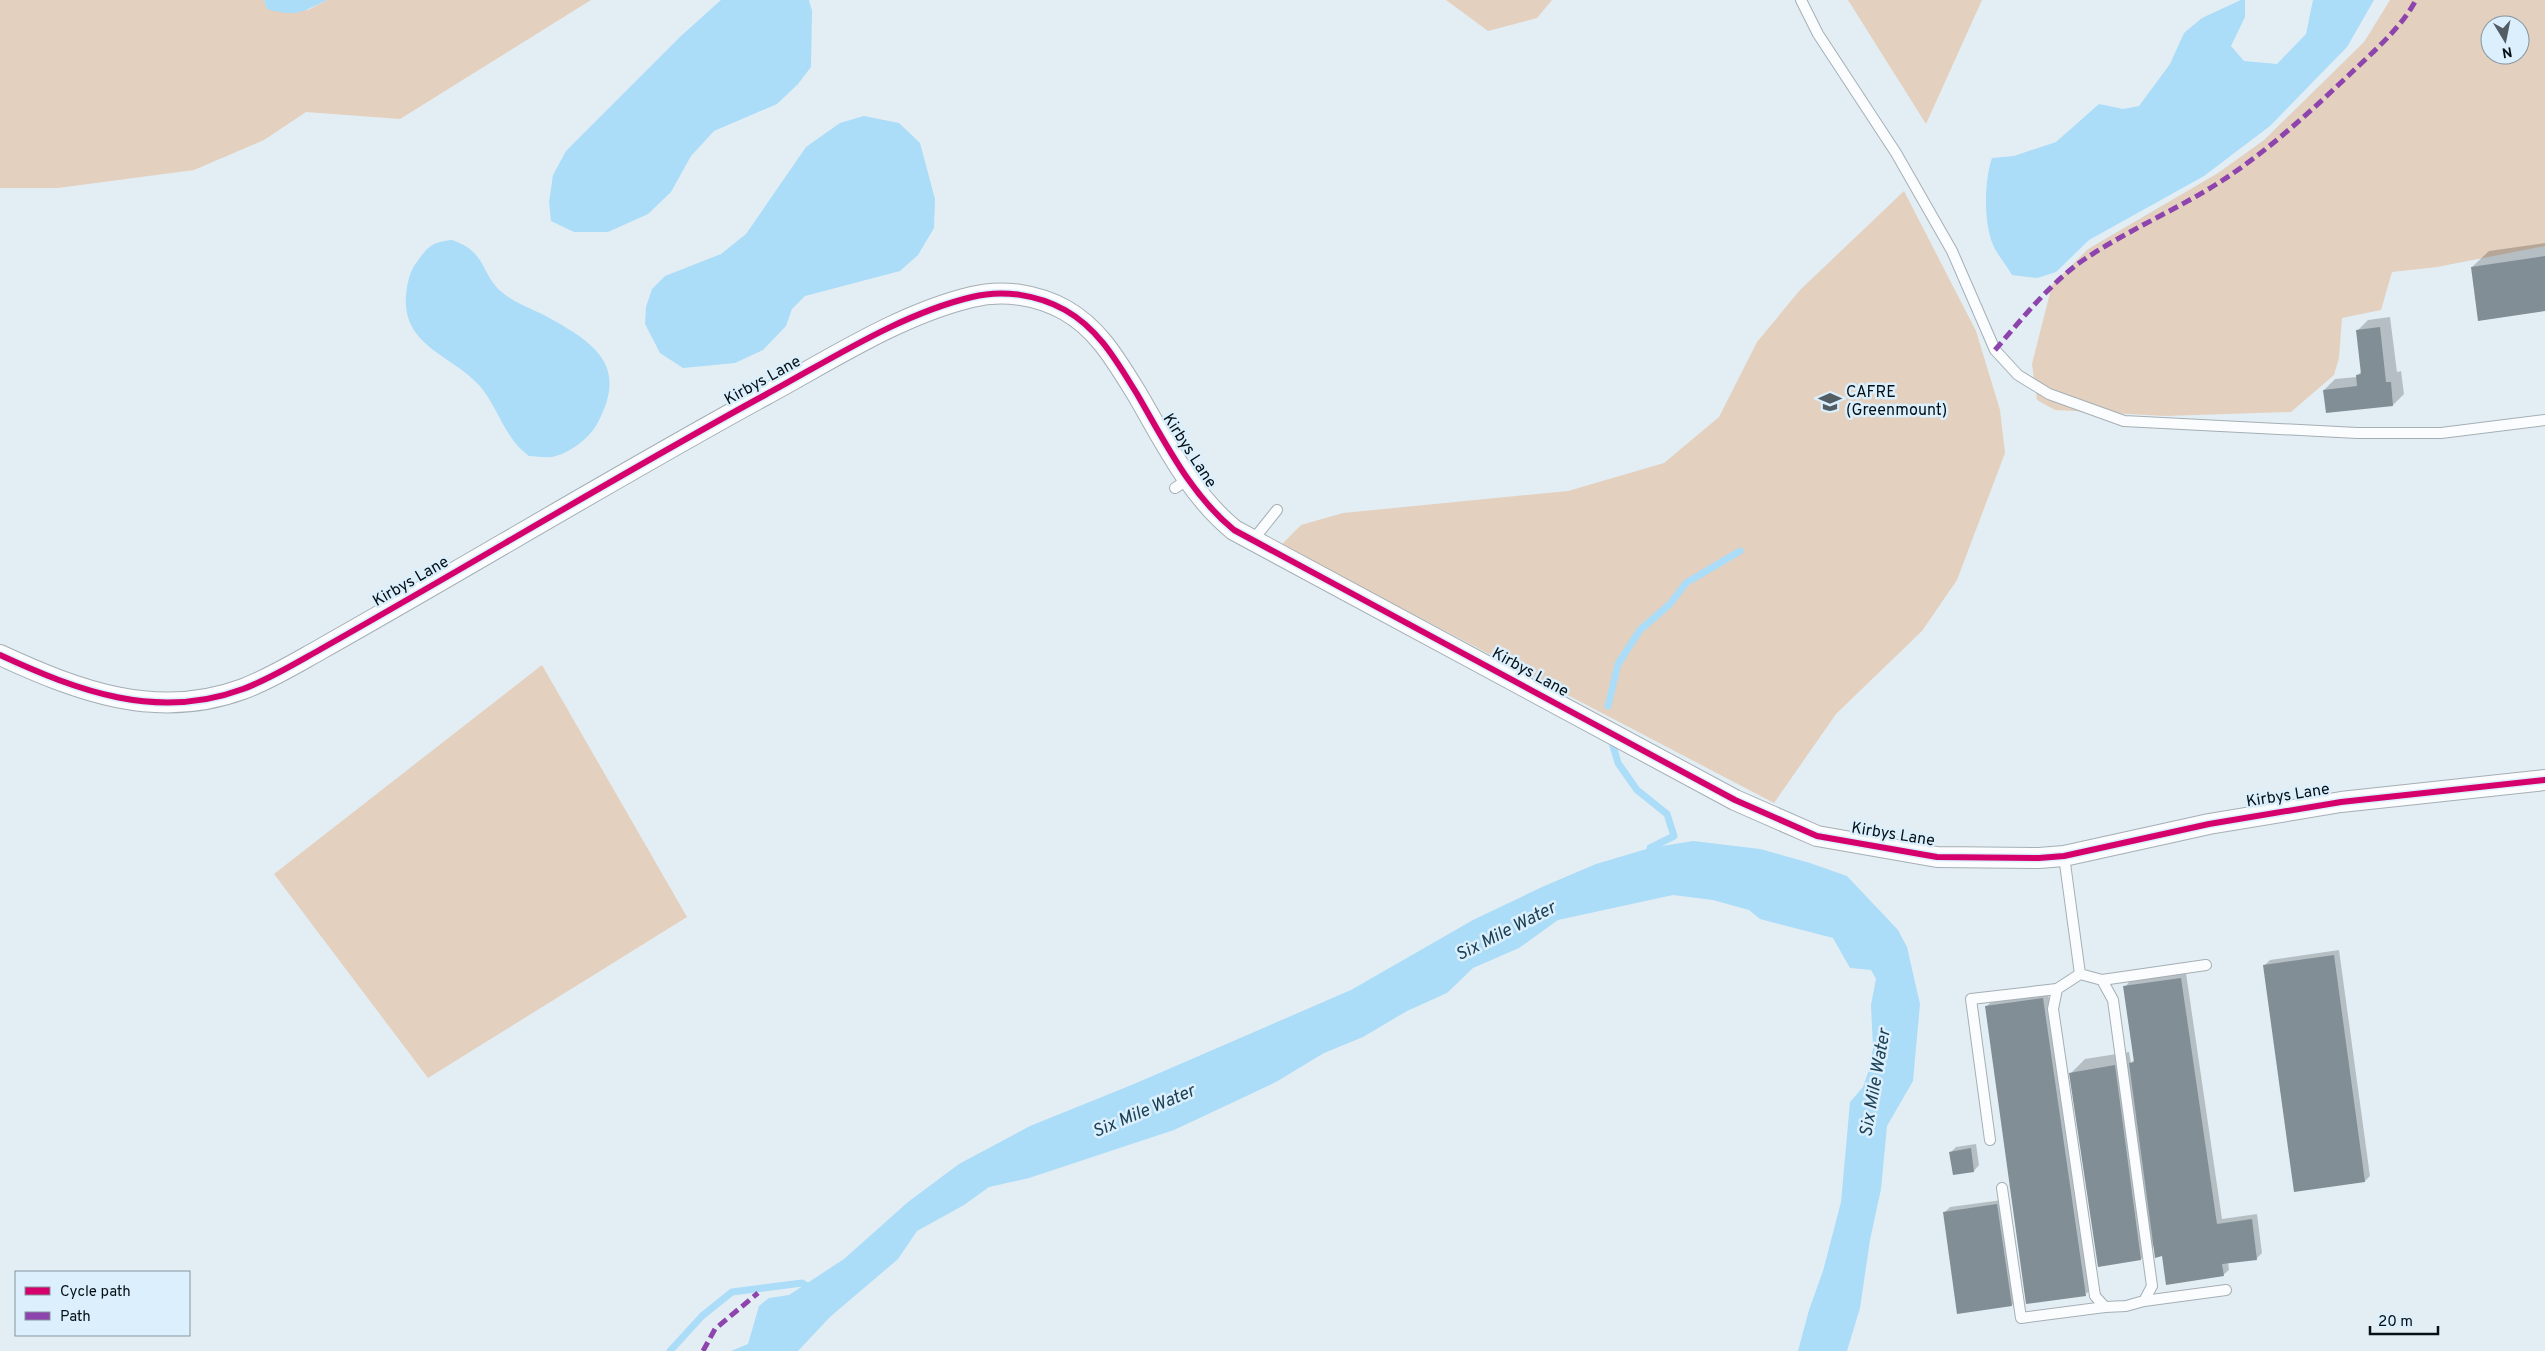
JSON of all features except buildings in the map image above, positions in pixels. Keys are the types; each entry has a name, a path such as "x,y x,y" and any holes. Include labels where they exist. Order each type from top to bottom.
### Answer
{"street":[{"name":"Kirbys Lane","path":"0,655 52,679 115,698 174,702 215,697 241,690 260,682 321,649 668,450 861,343 934,307 976,296 1016,294 1047,301 1087,324 1115,357 1181,484 1234,530 1735,800 1776,820 1818,836 1937,857 1974,859 2064,856 2209,824 2285,810 2341,802 2545,780"}],"lane":[{"path":"1801,0 1818,34 1896,153 1952,251 1995,350 2018,375 2049,394 2124,421 2357,433 2441,433 2545,420"},
{"path":"1253,540 1276,510"},
{"path":"2064,856 2080,974"},
{"path":"1990,1140 1970,999 2057,989 2080,974 2102,980 2206,965"},
{"path":"2102,980 2113,1000 2152,1286 2144,1301"},
{"path":"2057,989 2053,1009 2093,1286 2095,1296 2105,1307"},
{"path":"2002,1188 2021,1318 2126,1306 2144,1301 2226,1290"}],"shaded area":[{"path":"0,0 264,0 267,9 308,10 327,0 591,0 400,119 306,112 264,140 194,170 58,188 0,188"},
{"path":"1446,0 1552,0 1537,18 1488,31"},
{"path":"1848,0 1982,0 1926,124"},
{"path":"2390,0 2545,0 2545,246 2437,267 2392,272 2381,310 2342,318 2339,358 2334,375 2291,412 2165,416 2055,410 2037,400 2032,364 2052,285 2088,249 2218,173 2264,140 2364,42"},
{"path":"1904,191 1976,331 2000,410 2005,453 1957,580 1922,631 1836,714 1774,803 1281,545 1301,525 1343,513 1568,491 1664,463 1719,417 1757,342 1800,290"},
{"path":"542,665 687,917 428,1078 274,874"}],"water":[{"path":"264,0 327,0 304,11 285,13 267,9"},
{"path":"721,0 809,0 812,11 811,67 798,84 777,104 714,131 691,156 671,192 648,214 608,232 574,232 551,221 549,202 553,175 566,151 682,35"},
{"path":"2241,0 2245,0 2245,17 2231,46 2244,61 2277,64 2306,34 2313,0 2374,0 2347,47 2270,126 2204,176 2089,240 2056,272 2037,278 2012,275 1995,249 1988,229 1986,191 1992,158 2014,156 2056,142 2099,104 2123,109 2139,106 2170,64 2184,33 2202,18"},
{"path":"864,116 899,123 920,143 935,199 934,228 918,255 900,271 805,296 792,309 786,326 763,350 735,363 683,368 660,353 645,324 646,307 652,289 665,276 721,254 746,234 806,147 840,123"},
{"path":"452,240 464,245 478,257 490,279 503,293 512,300 544,315 578,335 601,357 608,370 610,385 606,403 593,430 571,449 552,457 529,456 513,440 479,385 431,348 420,338 412,326 407,312 406,295 412,269 422,255 434,244"},
{"name":"Six Mile Water","path":"1693,841 1760,849 1847,876 1898,930 1907,947 1920,1004 1913,1081 1887,1126 1881,1189 1870,1240 1860,1308 1847,1351 1798,1351 1809,1310 1823,1271 1841,1202 1850,1102 1863,1087 1870,1067 1873,1048 1871,1005 1876,979 1871,970 1850,968 1833,938 1760,919 1749,910 1713,900 1673,895 1558,920 1519,948 1473,968 1447,993 1407,1011 1363,1037 1324,1053 1276,1082 1174,1130 1029,1178 989,1187 964,1205 917,1231 898,1259 830,1317 798,1351 731,1351 748,1344 759,1306 769,1298 789,1295 844,1259 908,1202 959,1164 1030,1126 1134,1084 1351,990 1473,920 1542,887 1596,864 1650,848"}],"waterway":[{"path":"1608,706 1618,664 1640,630 1670,604 1686,583 1740,551"},
{"path":"1611,739 1618,763 1637,790 1667,814 1674,836 1650,848 1649,856"},
{"path":"670,1351 702,1316 732,1292 802,1283 812,1289"}],"marked path":[{"path":"1995,350 2045,293 2079,263 2114,241 2223,180 2289,130 2321,102 2395,30 2416,0"},
{"path":"703,1351 715,1329 758,1293"}],"cycle path":[{"path":"0,655 88,690 149,702 180,702 211,698 243,689 292,665 653,457 866,339 892,326 945,305 972,297 1008,294 1032,297 1055,305 1077,318 1097,336 1122,370 1168,449 1191,484 1218,516 1234,530 1735,800 1817,836 1937,857 2039,858 2064,856 2209,824 2341,802 2545,780"}],"place":[{"name":"CAFRE (Greenmount)","path":"1830,402"}]}
